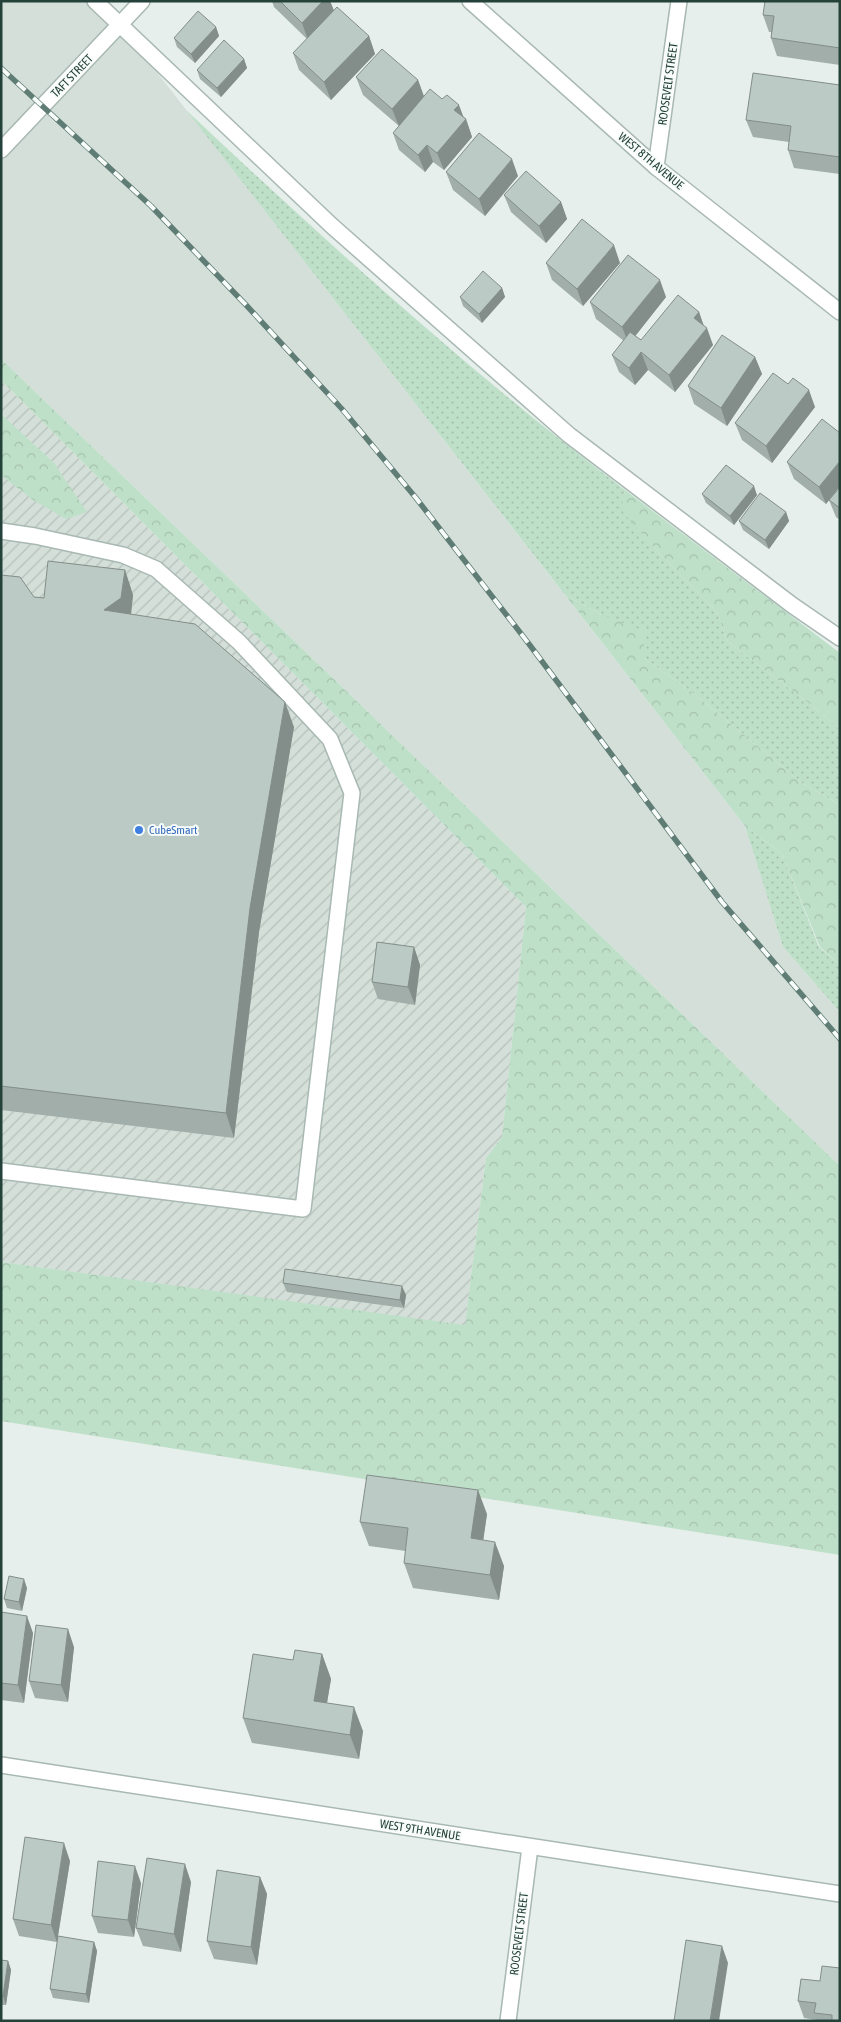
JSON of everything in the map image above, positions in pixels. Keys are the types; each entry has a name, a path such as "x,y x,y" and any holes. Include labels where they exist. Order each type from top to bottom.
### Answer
{"street":[{"path":"95,1 332,226 569,435 792,605 840,638"},
{"name":"TAFT STREET","path":"1,150 142,1"},
{"name":"WEST 8TH AVENUE","path":"470,1 656,167 840,312"},
{"name":"ROOSEVELT STREET","path":"656,167 680,1"},
{"path":"1,531 35,536 123,555 156,569 239,642 330,739 352,792 303,1209 1,1172"},
{"name":"WEST 9TH AVENUE","path":"1,1765 840,1894"},
{"name":"ROOSEVELT STREET","path":"508,2021 530,1847"}],"shaded area":[{"path":"1,1 96,1 120,25 745,826 783,947 840,1012 840,1166 1,359"},
{"path":"1,380 526,907 502,1137 486,1158 465,1326 1,1262"}],"green space":[{"path":"186,110 400,306 511,400 625,490 622,510 659,553 717,612 727,641 819,711 840,730 840,805 802,783 697,696 644,658 602,615 565,595"},
{"path":"1,359 840,1166 840,1555 1,1421 1,1262 465,1325 486,1158 502,1137 526,907 1,380"},
{"path":"1,414 54,463 87,512 66,519 33,500 1,475"},
{"path":"625,490 840,653 840,730 819,711 727,641 717,612 659,553 621,510"},
{"path":"565,595 602,615 644,631 644,658 697,696 802,783 840,805 840,965 820,947 782,854 745,826"},
{"path":"745,826 782,854 819,947 840,965 840,1012 783,947"}],"building":[{"path":"280,1 323,1 302,23"},
{"path":"765,1 840,1 840,48 771,38 774,16 763,15"},
{"path":"337,7 369,36 324,82 293,53"},
{"path":"198,11 216,27 191,54 174,38"},
{"path":"224,40 244,59 217,88 197,70"},
{"path":"382,49 418,80 392,109 356,77"},
{"path":"753,73 840,85 840,157 788,150 791,126 746,120"},
{"path":"430,89 442,99 447,95 459,105 454,110 466,119 437,153 427,145 418,155 393,133"},
{"path":"479,133 512,159 479,199 446,172"},
{"path":"526,171 561,202 539,226 504,195"},
{"path":"582,219 614,245 577,289 546,263"},
{"path":"628,255 660,280 622,327 590,302"},
{"path":"483,271 502,288 479,314 460,297"},
{"path":"678,295 699,312 694,318 707,328 669,375 641,352 629,368 612,355 630,332 641,340"},
{"path":"722,335 755,357 721,408 688,386"},
{"path":"773,373 788,384 793,378 809,390 766,446 735,423"},
{"path":"822,419 840,433 840,461 819,487 787,462"},
{"path":"726,465 754,486 730,516 702,494"},
{"path":"840,487 840,508 829,500"},
{"path":"760,493 786,512 765,540 739,521"},
{"name":"CubeSmart","path":"48,561 125,570 121,598 104,610 195,624 285,702 250,908 226,1113 1,1086 1,575 20,577 34,597 44,598"},
{"path":"377,942 414,947 408,987 372,982"},
{"path":"285,1269 402,1286 400,1300 283,1283"},
{"path":"367,1475 478,1490 471,1538 495,1542 490,1575 404,1563 408,1528 360,1522"},
{"path":"9,1576 24,1579 19,1602 4,1599"},
{"path":"1,1612 27,1616 18,1685 1,1683"},
{"path":"36,1625 68,1629 61,1685 29,1681"},
{"path":"295,1650 322,1654 314,1701 354,1707 350,1735 243,1718 253,1654 293,1660"},
{"path":"25,1837 64,1843 51,1925 13,1919"},
{"path":"147,1858 185,1864 174,1934 136,1928"},
{"path":"98,1861 135,1866 128,1920 92,1916"},
{"path":"217,1870 260,1877 251,1947 207,1941"},
{"path":"58,1936 94,1942 86,1994 50,1989"},
{"path":"686,1940 722,1946 710,2021 674,2021"},
{"path":"1,1960 8,1961 3,1996 1,1996"},
{"path":"822,1966 840,1968 840,2021 832,2021 832,2015 814,2013 816,2003 798,2001 801,1979 820,1981"}],"railway":[{"path":"1,68 151,206 342,409 416,498 529,644 722,902 840,1039"}],"place":[{"name":"CubeSmart","path":"139,830"}]}
